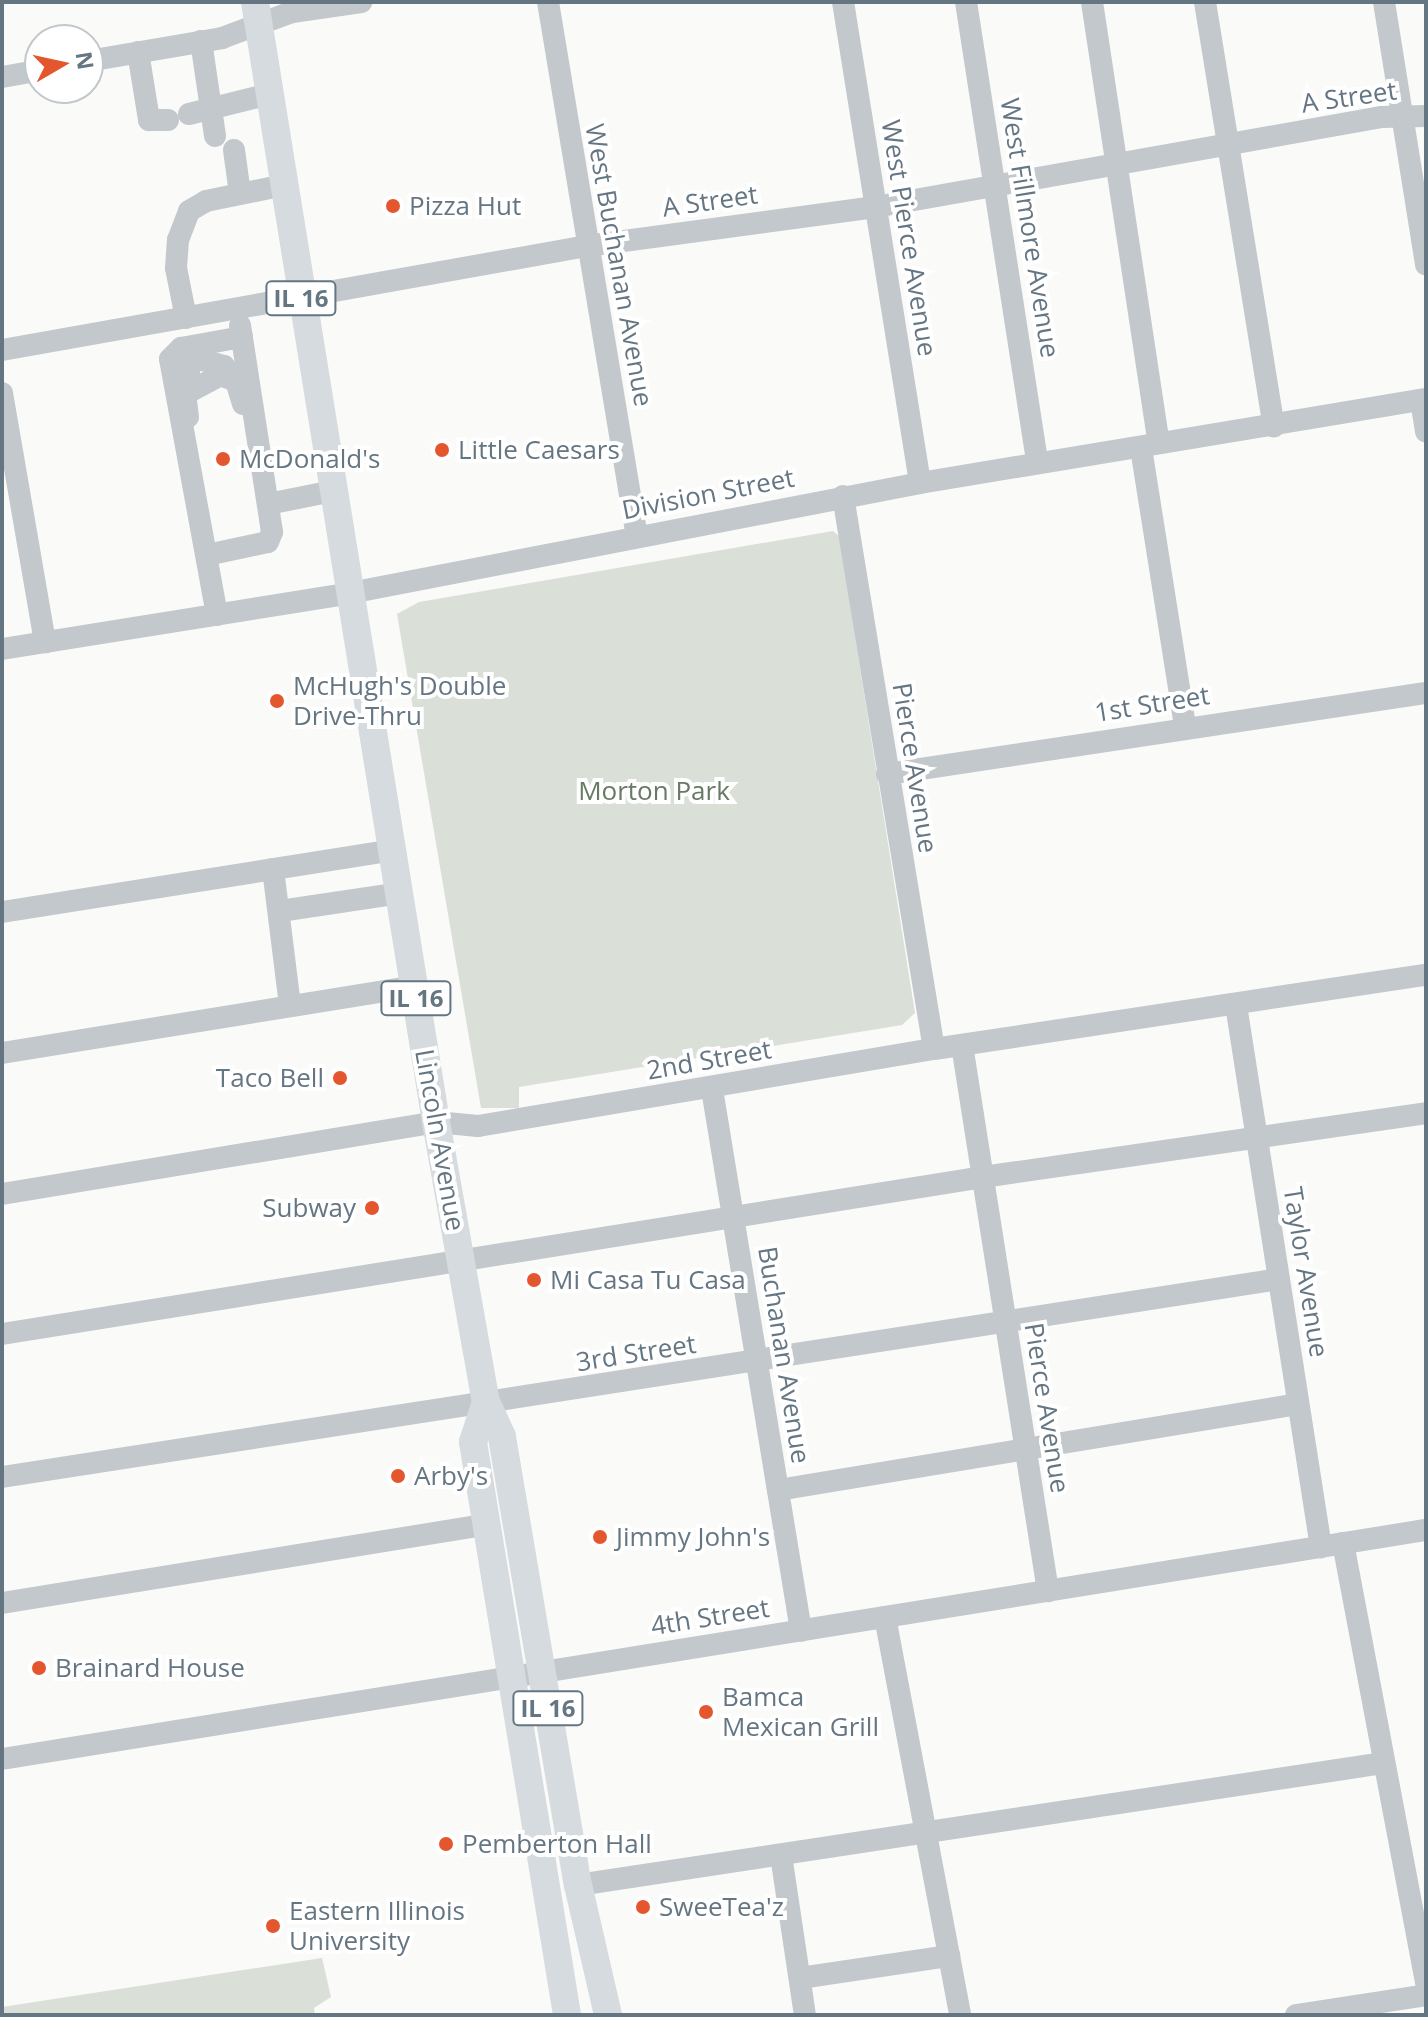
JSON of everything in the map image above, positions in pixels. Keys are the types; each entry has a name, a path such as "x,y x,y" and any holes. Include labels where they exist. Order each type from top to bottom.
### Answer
{"main road":[{"name":"IL 16","path":"257,12 350,593"},
{"name":"Lincoln Avenue","path":"350,593 436,1122 486,1402 502,1437 578,1885 608,2015"},
{"name":"Lincoln Avenue","path":"486,1402 473,1442 567,2015"}],"street":[{"path":"104,58 201,41 257,12 361,2"},
{"name":"West Buchanan Avenue","path":"548,2 637,537"},
{"name":"West Pierce Avenue","path":"843,2 920,483"},
{"name":"West Fillmore Avenue","path":"966,2 1037,463"},
{"path":"1092,2 1185,727"},
{"path":"1205,2 1274,426"},
{"path":"1384,2 1425,253"},
{"path":"201,41 215,136"},
{"path":"138,52 169,118 270,94"},
{"path":"2,77 24,73"},
{"name":"A Street","path":"2,350 587,246 875,207 1227,145 1401,117 1426,116"},
{"path":"234,150 240,194"},
{"path":"186,318 176,268 182,221 206,201 284,185"},
{"path":"207,555 268,542 272,532 238,309"},
{"path":"217,615 170,359 181,348 242,337"},
{"path":"198,524 201,501 185,394 220,375 236,381 259,445"},
{"path":"2,393 45,642"},
{"path":"1424,400 1426,432"},
{"name":"Division Street","path":"2,649 350,593 843,496 1424,400"},
{"path":"268,504 333,491"},
{"name":"Pierce Avenue","path":"843,496 934,1049"},
{"name":"1st Street","path":"887,774 1426,693"},
{"path":"2,912 393,850"},
{"path":"273,869 280,911 276,921 289,1000"},
{"path":"280,911 400,893"},
{"name":"2nd Street","path":"2,1194 436,1122 478,1126 712,1089 934,1049 1426,975"},
{"path":"2,1053 289,1000 414,986"},
{"name":"Taylor Avenue","path":"1236,1005 1298,1404 1384,1763 1426,1983"},
{"name":"Pierce Avenue","path":"962,1045 1048,1591"},
{"name":"Buchanan Avenue","path":"712,1089 801,1631"},
{"path":"2,1334 983,1177 1426,1113"},
{"name":"3rd Street","path":"2,1477 440,1405 486,1402 757,1362 1279,1279"},
{"path":"778,1490 1298,1404"},
{"path":"2,1603 486,1525"},
{"name":"4th Street","path":"2,1759 1426,1530"},
{"path":"885,1617 960,2015"},
{"path":"578,1885 1384,1763"},
{"path":"781,1855 805,2015"},
{"path":"800,1978 949,1956"},
{"path":"1296,2015 1426,1995"}],"green space":[{"name":"Morton Park","path":"833,531 839,536 915,1013 902,1025 519,1087 519,1108 481,1108 397,614 419,602"},
{"path":"322,1958 331,1997 314,2008 315,2015 2,2015 2,2007"}],"place":[{"name":"Pizza Hut","path":"393,206"},
{"name":"Little Caesars","path":"442,450"},
{"name":"McDonald's","path":"223,459"},
{"name":"McHugh's Double Drive-Thru","path":"277,701"},
{"name":"Taco Bell","path":"340,1078"},
{"name":"Subway","path":"372,1208"},
{"name":"Mi Casa Tu Casa","path":"534,1280"},
{"name":"Arby's","path":"398,1476"},
{"name":"Jimmy John's","path":"600,1537"},
{"name":"Brainard House","path":"39,1668"},
{"name":"Bamca Mexican Grill","path":"706,1712"},
{"name":"Pemberton Hall","path":"446,1844"},
{"name":"SweeTea'z","path":"643,1907"},
{"name":"Eastern Illinois University","path":"273,1926"}]}
